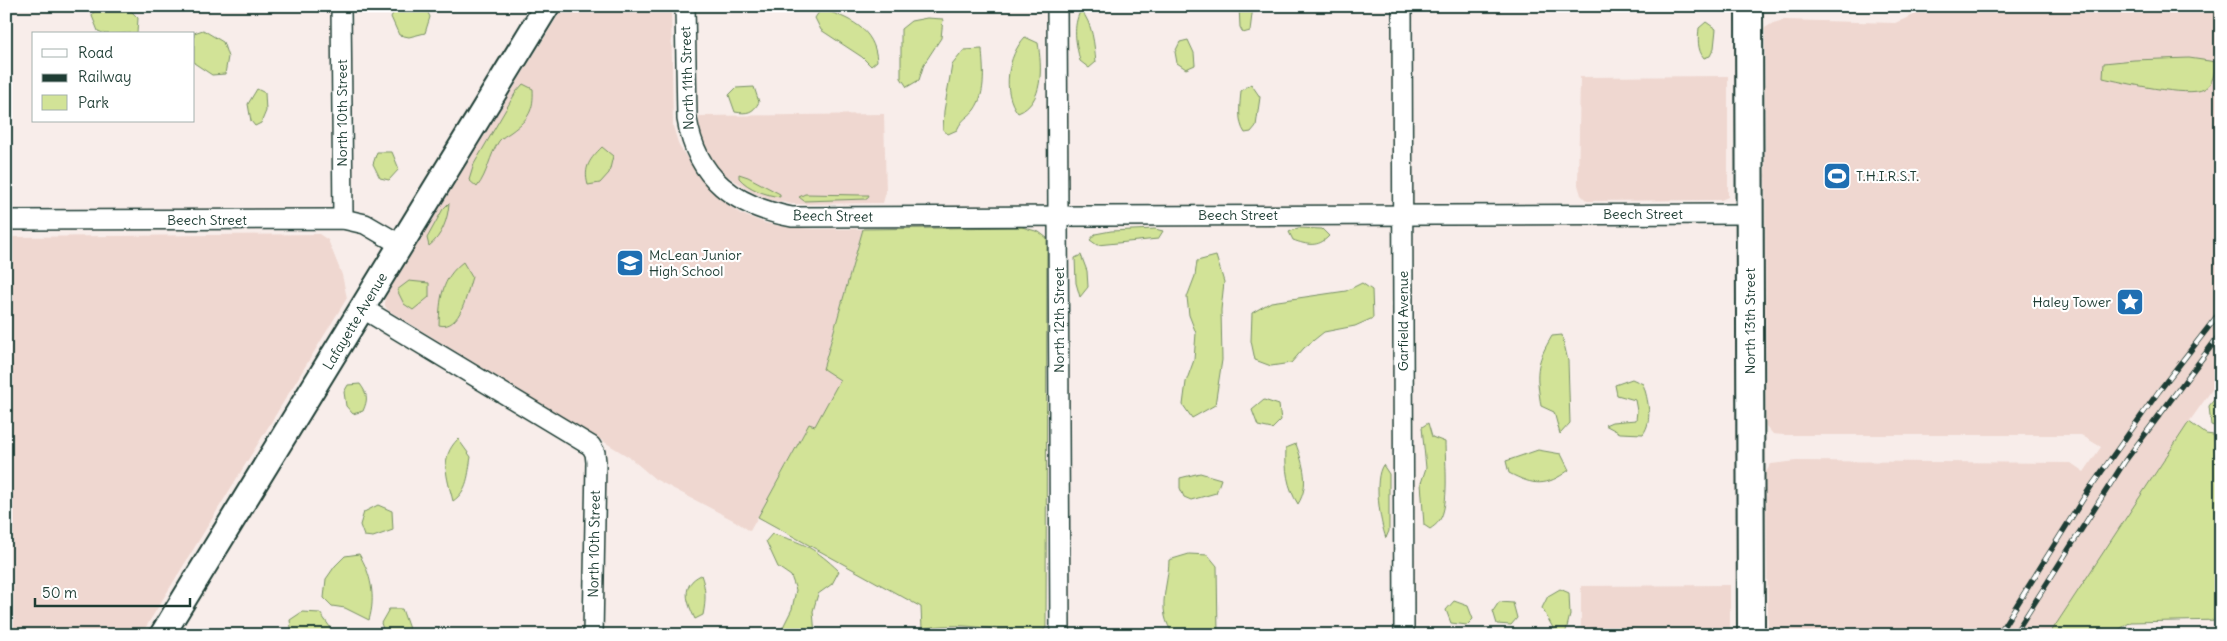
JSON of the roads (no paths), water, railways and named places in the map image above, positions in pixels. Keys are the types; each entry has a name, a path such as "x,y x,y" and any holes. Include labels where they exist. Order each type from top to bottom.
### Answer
{"main road":[{"name":"North 13th Street","path":"1749,6 1751,635"}],"street":[{"name":"North 10th Street","path":"341,6 342,219"},
{"name":"Lafayette Avenue","path":"162,635 547,6"},
{"name":"North 11th Street","path":"685,6 686,119 690,138 696,156 731,194"},
{"name":"North 12th Street","path":"1057,6 1060,635"},
{"name":"Garfield Avenue","path":"1402,6 1404,635"},
{"name":"Beech Street","path":"731,194 748,204 771,213 792,217 1749,214"},
{"name":"Beech Street","path":"6,220 342,219 365,224 401,245"},
{"name":"North 10th Street","path":"362,308 585,442 595,453 593,635"}],"railway":[{"path":"1998,635 2090,488 2159,391 2221,311"},
{"path":"2014,635 2125,461 2221,333"}],"place":[{"name":"T.H.I.R.S.T.","path":"1837,176"},
{"name":"McLean Junior High School","path":"630,263"},
{"name":"Haley Tower","path":"2130,302"}]}
